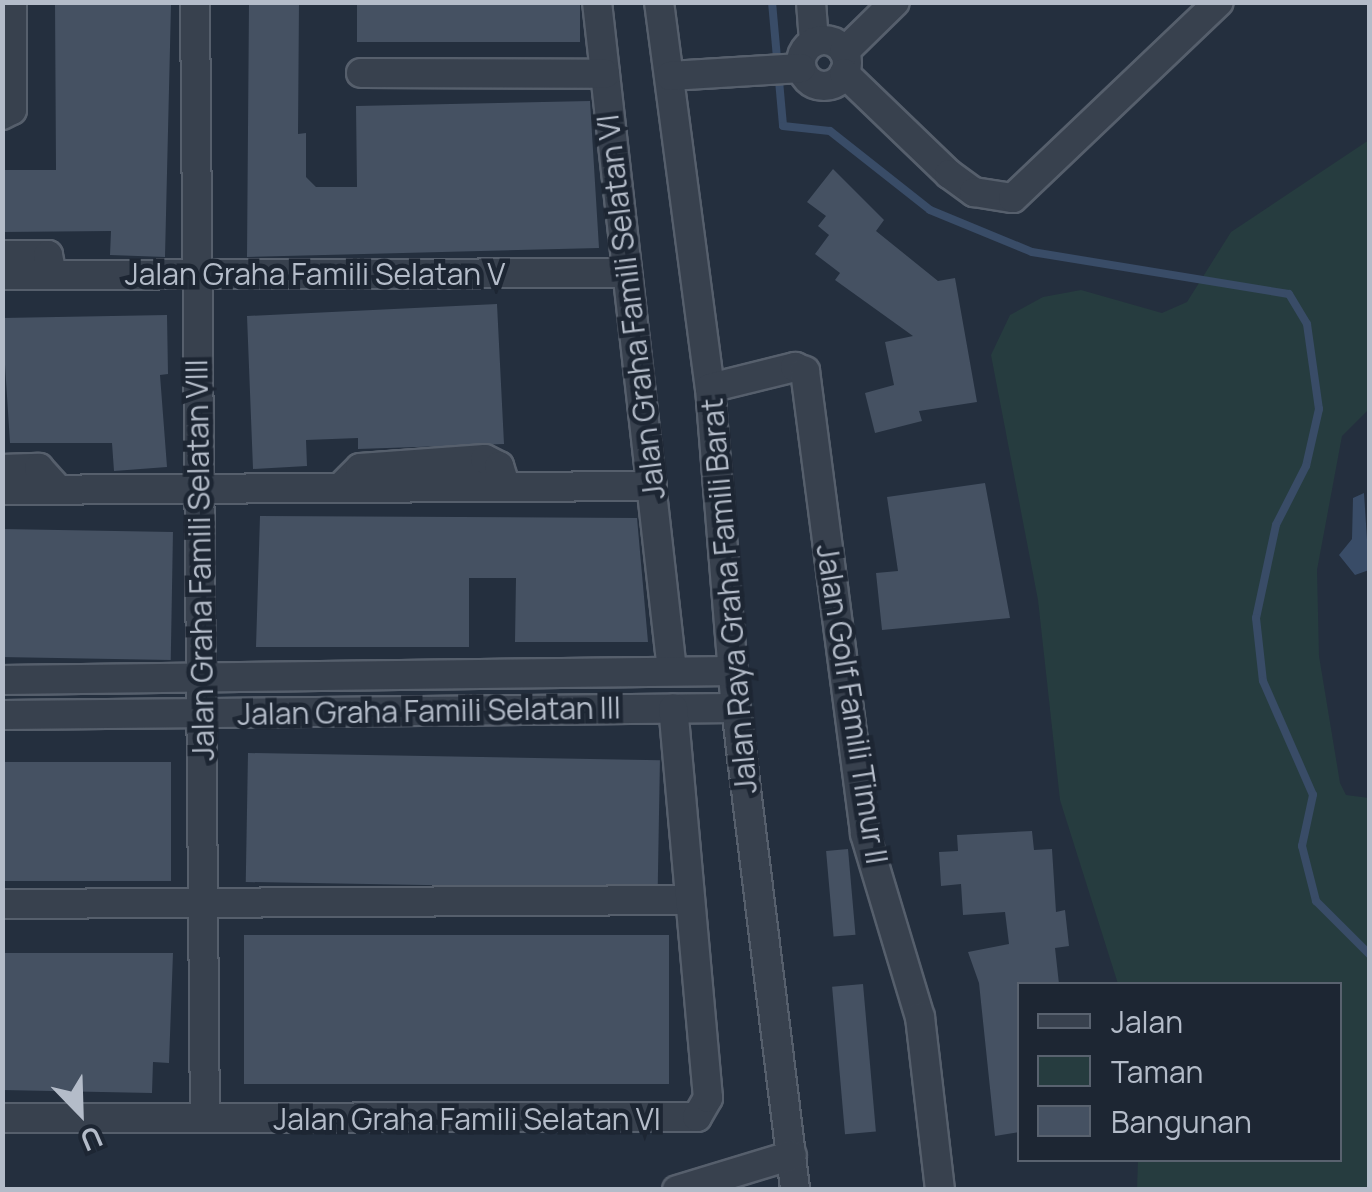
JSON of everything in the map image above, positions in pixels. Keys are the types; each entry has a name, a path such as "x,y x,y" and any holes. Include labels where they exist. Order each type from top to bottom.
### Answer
{"street":[{"path":"2,115 12,110 12,2"},
{"name":"Jalan Graha Famili Selatan VIII","path":"194,2 206,1118"},
{"name":"Jalan Graha Famili Selatan VI","path":"597,2 672,672"},
{"name":"Jalan Raya Graha Famili Barat","path":"660,2 710,388 736,708 795,1190"},
{"path":"798,69 814,42 811,2"},
{"path":"670,76 798,69 826,86 895,2"},
{"path":"814,42 844,63 949,174 974,192 1013,198 1218,2"},
{"path":"361,73 604,74"},
{"path":"2,255 48,255 52,275"},
{"name":"Jalan Graha Famili Selatan V","path":"2,275 626,273"},
{"name":"Jalan Golf Famili Timur II","path":"710,388 795,367 805,371 864,834 920,1017 940,1190"},
{"path":"2,469 39,468 58,489"},
{"path":"2,490 652,486"},
{"name":"Jalan Graha Famili Selatan III","path":"2,680 733,671"},
{"name":"Jalan Graha Famili Selatan VI","path":"2,1118 697,1117 708,1098 673,708"},
{"name":"Jalan Graha Famili Selatan III","path":"2,715 736,708"},
{"path":"2,904 690,900"},
{"path":"678,1190 692,1179 792,1155"}],"green space":[{"path":"1369,140 1369,409 1342,436 1317,570 1319,656 1340,783 1346,795 1369,798 1369,1189 1137,1189 1138,1162 1342,1162 1342,982 1117,982 1060,800 1038,600 991,355 1010,315 1043,297 1081,290 1162,313 1187,302 1231,232"}],"water":[{"path":"1364,493 1369,570 1355,575 1339,555 1352,539 1353,498"}],"building":[{"path":"55,2 171,5 165,257 110,255 111,231 2,232 2,170 56,170"},
{"path":"249,2 299,2 298,134 306,133 306,177 316,187 357,187 356,106 590,101 599,248 247,257"},
{"path":"357,2 580,2 580,42 357,42"},
{"path":"833,169 884,220 876,231 938,281 955,278 977,402 919,411 922,421 875,433 865,393 894,385 885,342 913,336 835,280 840,273 815,254 829,235 818,226 826,216 807,202"},
{"path":"497,304 504,444 358,449 358,438 306,440 307,466 253,469 247,316"},
{"path":"167,315 168,374 160,375 167,467 114,471 112,443 10,443 2,318"},
{"path":"985,483 1010,618 882,630 876,573 898,571 887,497"},
{"path":"260,516 637,518 648,642 515,642 516,578 469,578 469,647 256,647"},
{"path":"2,529 173,532 171,660 2,657"},
{"path":"248,753 660,760 658,889 246,882"},
{"path":"2,762 171,762 171,881 2,881"},
{"path":"1032,831 1034,850 1052,849 1056,912 1065,910 1069,946 1055,948 1059,982 1017,982 1017,1132 995,1136 979,983 968,952 1009,944 1005,912 963,915 961,884 941,886 939,852 958,851 957,835"},
{"path":"848,849 855,935 834,937 826,851"},
{"path":"244,935 669,935 669,1084 244,1084"},
{"path":"2,953 173,953 169,1063 153,1062 152,1093 2,1090"},
{"path":"863,984 876,1131 845,1134 832,987"}],"waterway":[{"path":"772,2 783,126 830,131 930,210 1032,252 1289,294 1307,324 1319,409 1306,466 1276,525 1256,618 1263,681 1313,795 1302,846 1316,901 1370,955"}]}
